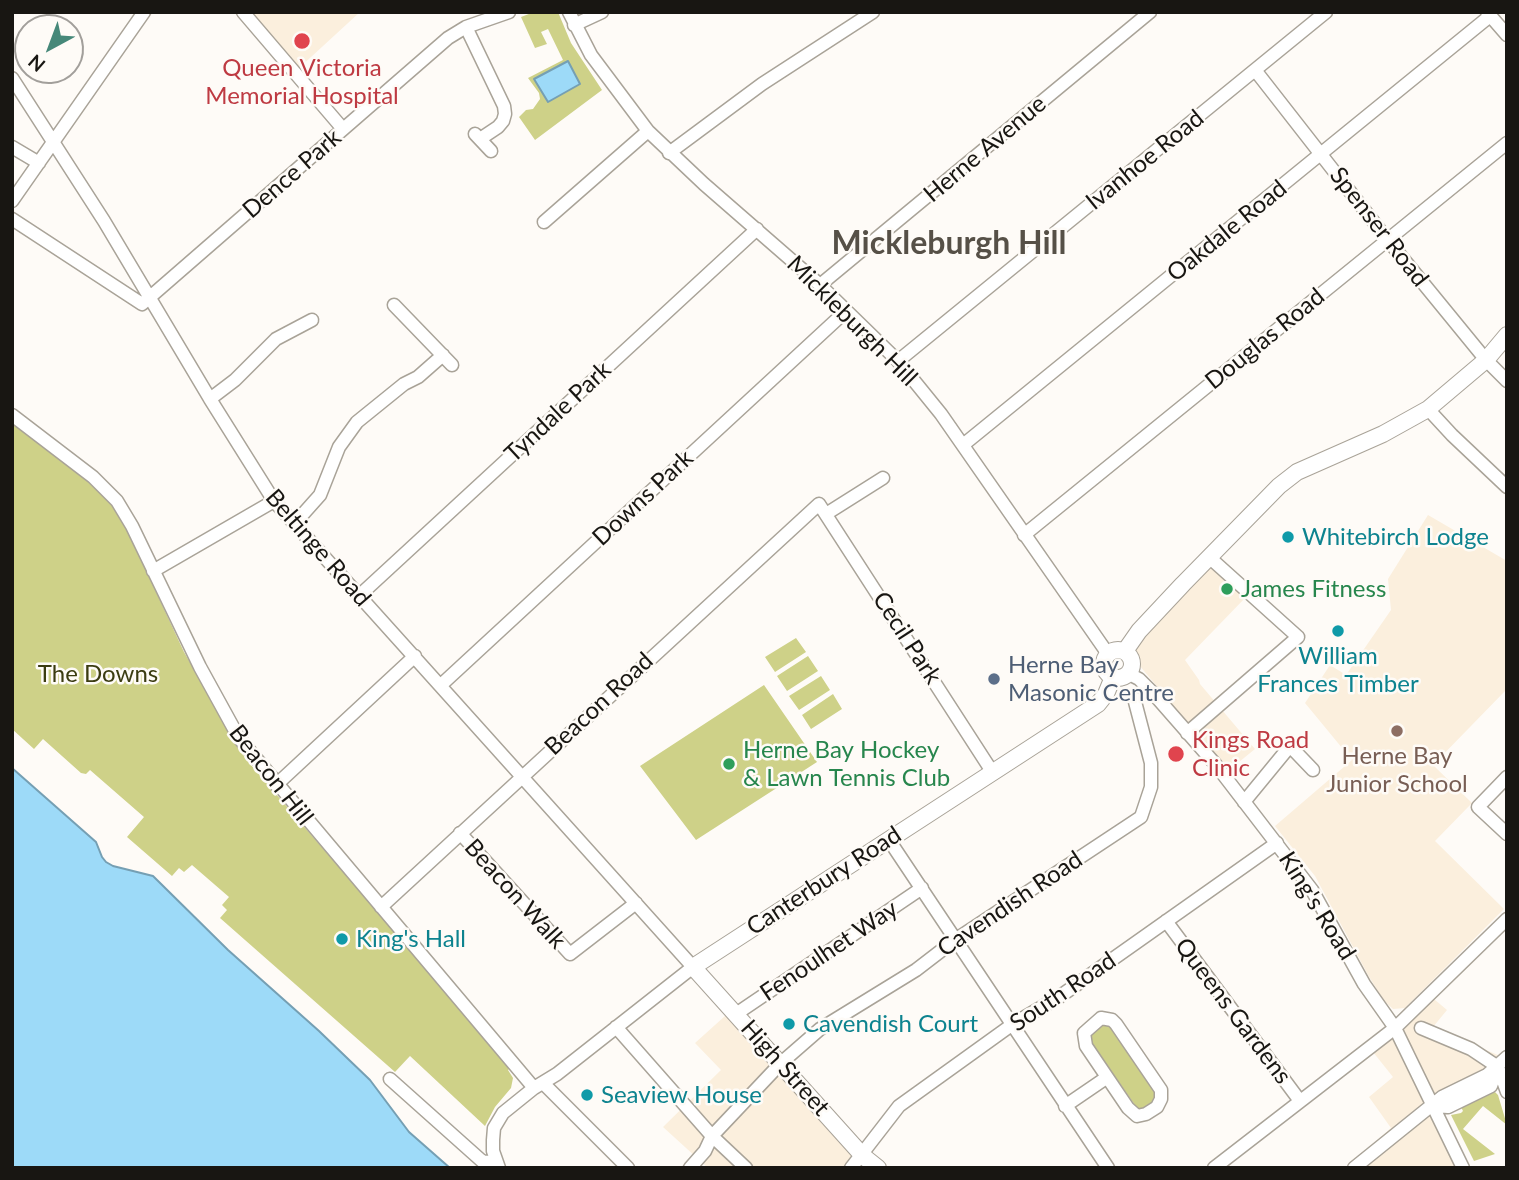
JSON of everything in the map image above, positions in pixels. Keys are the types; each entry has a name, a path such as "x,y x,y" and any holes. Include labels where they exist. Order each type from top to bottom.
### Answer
{"main road":[{"path":"1125,651 1139,631 1279,486 1297,472 1383,434 1427,409 1486,360 1507,335"},
{"path":"1118,650 1125,651 1133,663 1121,675 1105,669 1108,654 1118,650"},
{"name":"Canterbury Road","path":"693,967 1098,704 1121,675"},
{"name":"High Street","path":"693,967 863,1156 878,1168"}],"street":[{"path":"12,201 144,12"},
{"path":"243,12 343,130"},
{"name":"Dence Park","path":"150,299 441,44 466,27 509,12"},
{"name":"Mickleburgh Hill","path":"569,12 591,55 648,131 669,153 820,285 898,361 963,445 1108,654"},
{"path":"575,26 602,12"},
{"path":"669,153 762,84 873,12"},
{"name":"Herne Avenue","path":"820,285 1150,12"},
{"name":"Ivanhoe Road","path":"898,361 1326,12"},
{"path":"1488,14 1507,35"},
{"name":"Oakdale Road","path":"963,445 1322,155 1488,14"},
{"path":"466,27 505,114 498,127 477,137 491,151"},
{"name":"Spenser Road","path":"1255,70 1387,239 1486,360 1507,381"},
{"name":"Beltinge Road","path":"12,78 54,141 274,501 693,967"},
{"path":"544,222 561,198 648,131"},
{"name":"Douglas Road","path":"1024,535 1507,143"},
{"path":"12,147 39,163"},
{"path":"12,219 131,298 142,303 150,299"},
{"name":"Tyndale Park","path":"360,595 757,229"},
{"path":"295,523 320,495 346,434 401,381 418,377 448,360 394,305"},
{"name":"Downs Park","path":"441,685 846,311"},
{"path":"210,398 235,380 276,339 312,320"},
{"path":"1427,409 1503,483 1490,490"},
{"name":"Beacon Hill","path":"12,415 107,489 125,513 200,667 239,738 276,785 539,1086 628,1168"},
{"name":"Beacon Road","path":"381,907 522,776 823,509 883,478"},
{"path":"153,571 274,501"},
{"name":"Cecil Park","path":"823,509 993,773"},
{"path":"1187,733 1298,637 1209,557"},
{"path":"276,785 415,656"},
{"name":"King's Road","path":"1121,675 1139,679 1152,692 1216,765 1312,890 1364,984 1395,1028 1463,1168"},
{"name":"Cavendish Road","path":"690,1168 705,1151 712,1136 781,1063 820,1029 916,970 955,940 1141,817 1151,787 1150,763 1134,698"},
{"path":"1244,802 1290,746 1313,770"},
{"path":"1507,777 1478,807 1507,834"},
{"name":"Beacon Walk","path":"460,834 570,954 636,903"},
{"path":"889,839 1108,1168"},
{"name":"South Road","path":"851,1168 900,1106 1013,1024 1059,997 1277,843"},
{"name":"Fenoulhet Way","path":"736,1014 922,888"},
{"path":"1214,1168 1395,1028 1507,919"},
{"name":"Queens Gardens","path":"1166,921 1300,1101"},
{"name":"Canterbury Road","path":"497,1164 493,1140 503,1112 693,967"},
{"path":"1101,1018 1112,1020 1116,1024 1161,1090 1161,1099 1157,1107 1137,1116 1106,1079 1083,1039 1088,1027 1101,1018"},
{"path":"616,1027 712,1136 746,1168"},
{"path":"1421,1028 1502,1062"},
{"path":"1354,1168 1434,1106 1448,1107 1491,1086 1502,1062"},
{"path":"1502,1062 1507,1093"},
{"path":"390,1079 483,1162 497,1164"},
{"path":"1065,1106 1106,1079"}],"shaded area":[{"name":"Queen Victoria Memorial Hospital","path":"250,12 360,12 298,69"},
{"name":"Herne Bay Junior School","path":"1428,515 1507,561 1507,689 1433,765 1472,803 1435,841 1504,909 1405,1008 1393,1009 1384,1001 1368,975 1315,876 1275,826 1352,760 1305,703 1330,665 1346,675 1391,610 1388,579"},
{"path":"1212,566 1247,596 1185,660 1200,684 1255,749 1228,771 1139,665 1135,650 1141,638"},
{"path":"1428,994 1447,1010 1433,1027 1500,1056 1443,1111 1467,1168 1345,1168 1391,1128 1369,1097 1393,1077 1369,1047"},
{"path":"735,1007 863,1149 886,1168 708,1168 663,1127 721,1070 695,1043"}],"green space":[{"path":"534,12 558,12 571,43 602,90 535,140 519,117 526,110 533,109 540,99 539,93 528,78 563,60 548,29 541,32 547,44 535,48 521,17"},
{"name":"The Downs","path":"12,421 111,503 125,525 184,652 245,758 511,1067 508,1070 513,1078 511,1088 495,1107 485,1126 410,1056 395,1072 220,918 227,910 222,905 229,897 192,865 184,872 179,868 172,876 127,837 144,817 90,770 86,774 81,773 43,739 34,749 12,729"},
{"path":"796,638 806,652 775,672 765,657"},
{"path":"808,656 818,671 787,691 777,676"},
{"path":"821,676 830,690 799,710 789,696"},
{"name":"Herne Bay Hockey & Lawn Tennis Club","path":"764,685 817,762 696,840 640,766"},
{"path":"833,694 842,709 811,729 802,715"},
{"path":"1102,1022 1112,1026 1157,1092 1154,1103 1139,1111 1096,1049 1092,1052 1088,1033"},
{"path":"1495,1092 1507,1125 1483,1106 1463,1129 1495,1154 1474,1161 1451,1115 1461,1113 1461,1107"}],"water":[{"path":"568,61 580,84 548,102 534,79"},
{"path":"12,768 96,842 106,862 153,876 228,950 370,1080 409,1132 450,1168 12,1168"}],"place":[{"name":"Queen Victoria Memorial Hospital","path":"302,41"},
{"name":"Whitebirch Lodge","path":"1288,537"},
{"name":"James Fitness","path":"1227,589"},
{"name":"William Frances Timber","path":"1338,631"},
{"name":"Herne Bay Masonic Centre","path":"994,679"},
{"name":"Herne Bay Junior School","path":"1397,731"},
{"name":"Kings Road Clinic","path":"1176,754"},
{"name":"Herne Bay Hockey & Lawn Tennis Club","path":"729,764"},
{"name":"King's Hall","path":"342,939"},
{"name":"Cavendish Court","path":"789,1024"},
{"name":"Seaview House","path":"587,1095"}],"district":[{"name":"Mickleburgh Hill","path":"949,244"}]}
